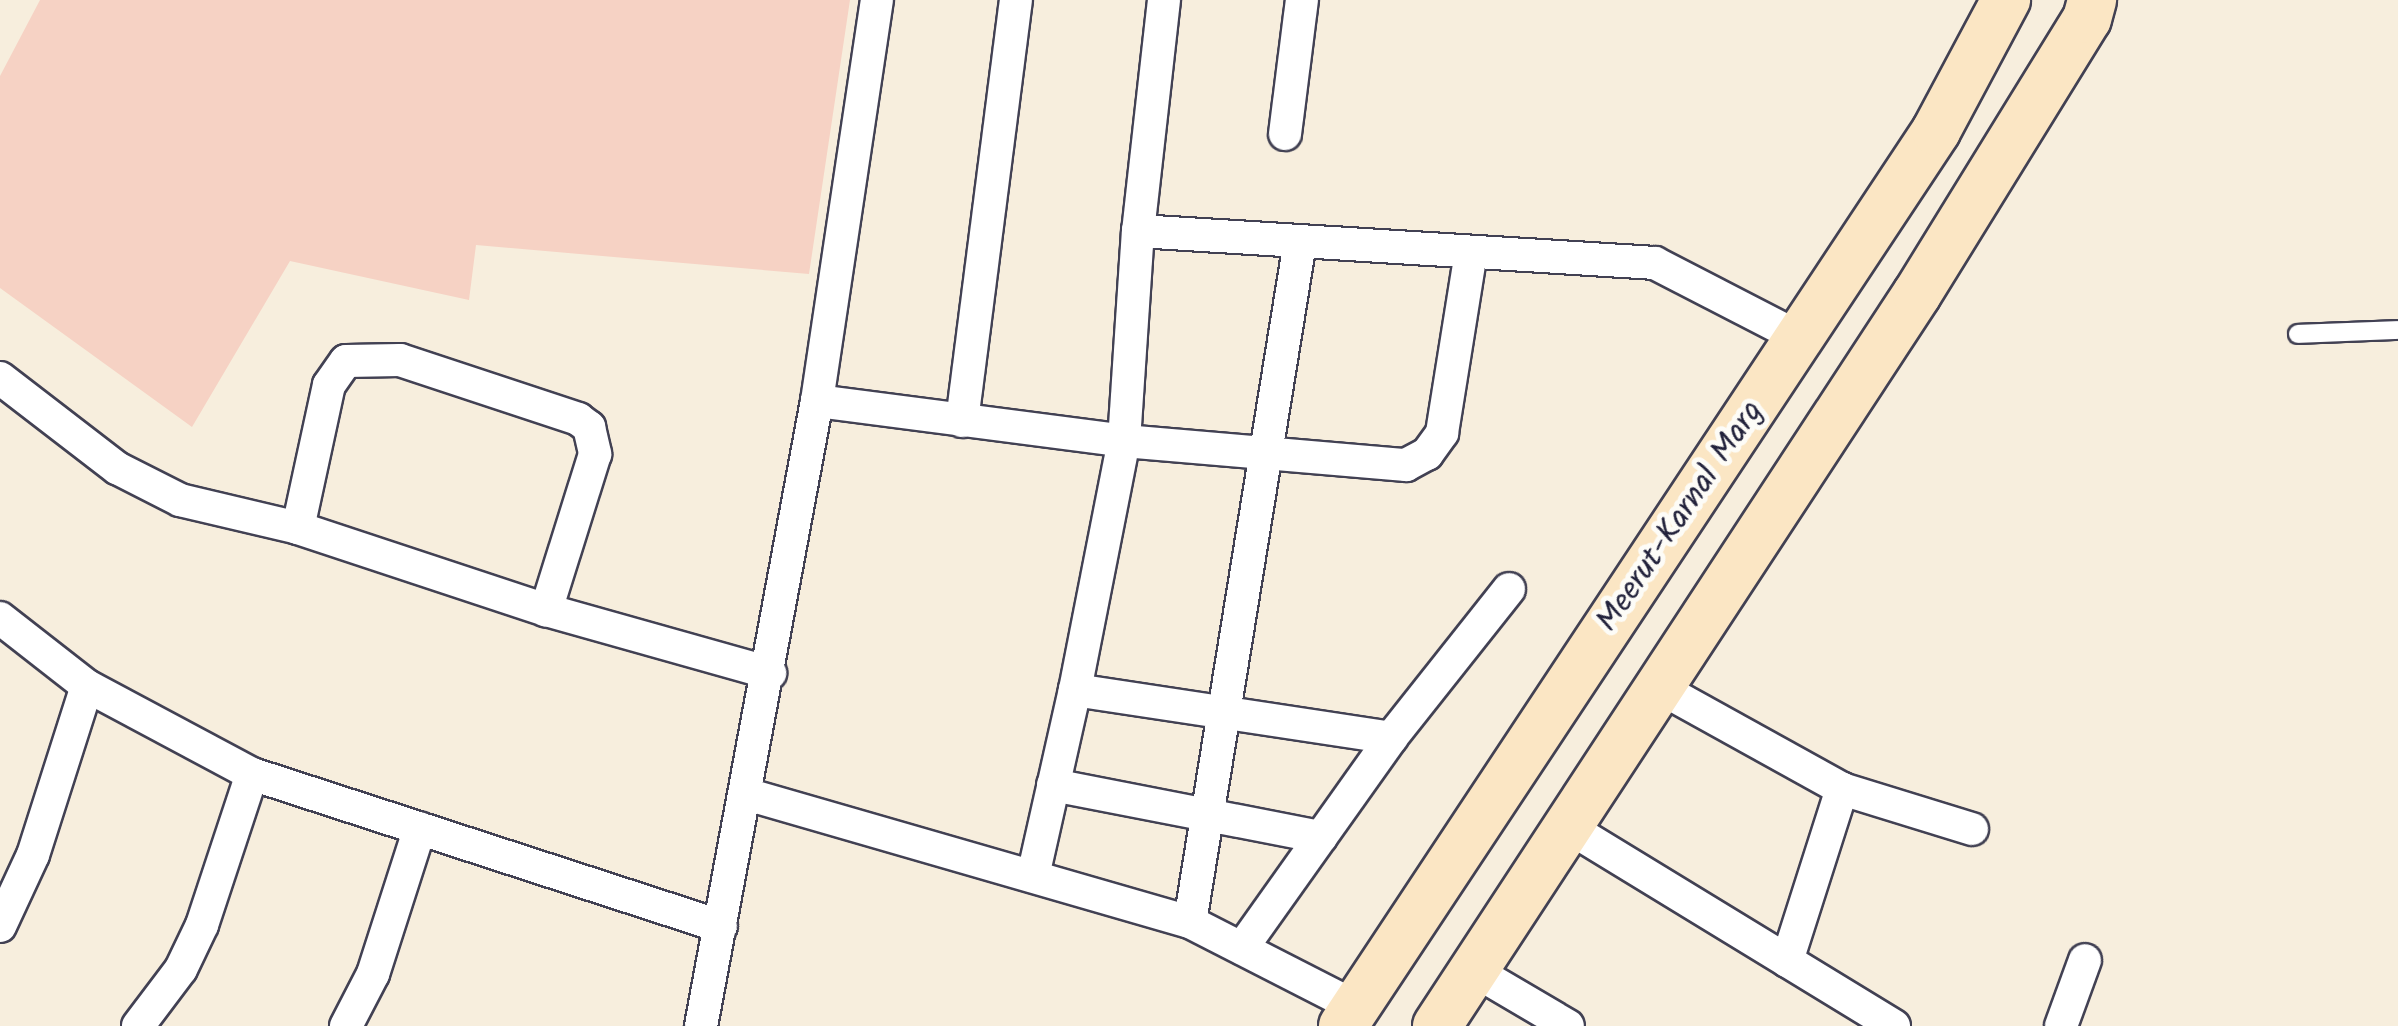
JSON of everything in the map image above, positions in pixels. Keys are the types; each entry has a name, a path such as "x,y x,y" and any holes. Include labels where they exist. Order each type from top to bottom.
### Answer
{"street":[{"path":"701,1026 770,673 817,401 877,0"},
{"path":"962,421 1016,0"},
{"path":"1033,876 1124,442 1138,230 1164,0"},
{"path":"1285,134 1302,0"},
{"name":"Meerut-Karnal Marg","path":"1350,1016 1936,131 2006,0"},
{"path":"1437,1026 1997,165 2087,20 2092,0"},
{"path":"1936,131 1997,165"},
{"path":"1138,230 1656,263 1800,338"},
{"path":"1190,922 1300,242"},
{"path":"817,401 1124,442 1406,465 1428,454 1442,433 1471,252"},
{"path":"298,528 329,384 346,361 400,360 589,427 595,454 546,610"},
{"path":"0,378 117,468 156,490 298,528 546,610 770,673"},
{"path":"1242,948 1391,738 1509,589"},
{"path":"0,618 87,686 252,774 720,926"},
{"path":"0,926 33,854 87,686"},
{"path":"1660,688 1842,789 1972,829"},
{"path":"1075,690 1391,738"},
{"path":"138,1026 181,969 202,925 252,774"},
{"path":"1054,785 1321,837"},
{"path":"1788,961 1842,789"},
{"path":"746,794 1190,922 1242,948 1350,1016"},
{"path":"1568,827 1894,1026"},
{"path":"346,1026 373,974 420,828"},
{"path":"2061,1026 2085,960"},
{"path":"1474,970 1568,1026"}],"lane":[{"path":"2298,334 2398,330"}],"shaded area":[{"path":"40,0 850,0 809,274 476,245 469,300 290,261 192,427 0,288 0,76"}]}
